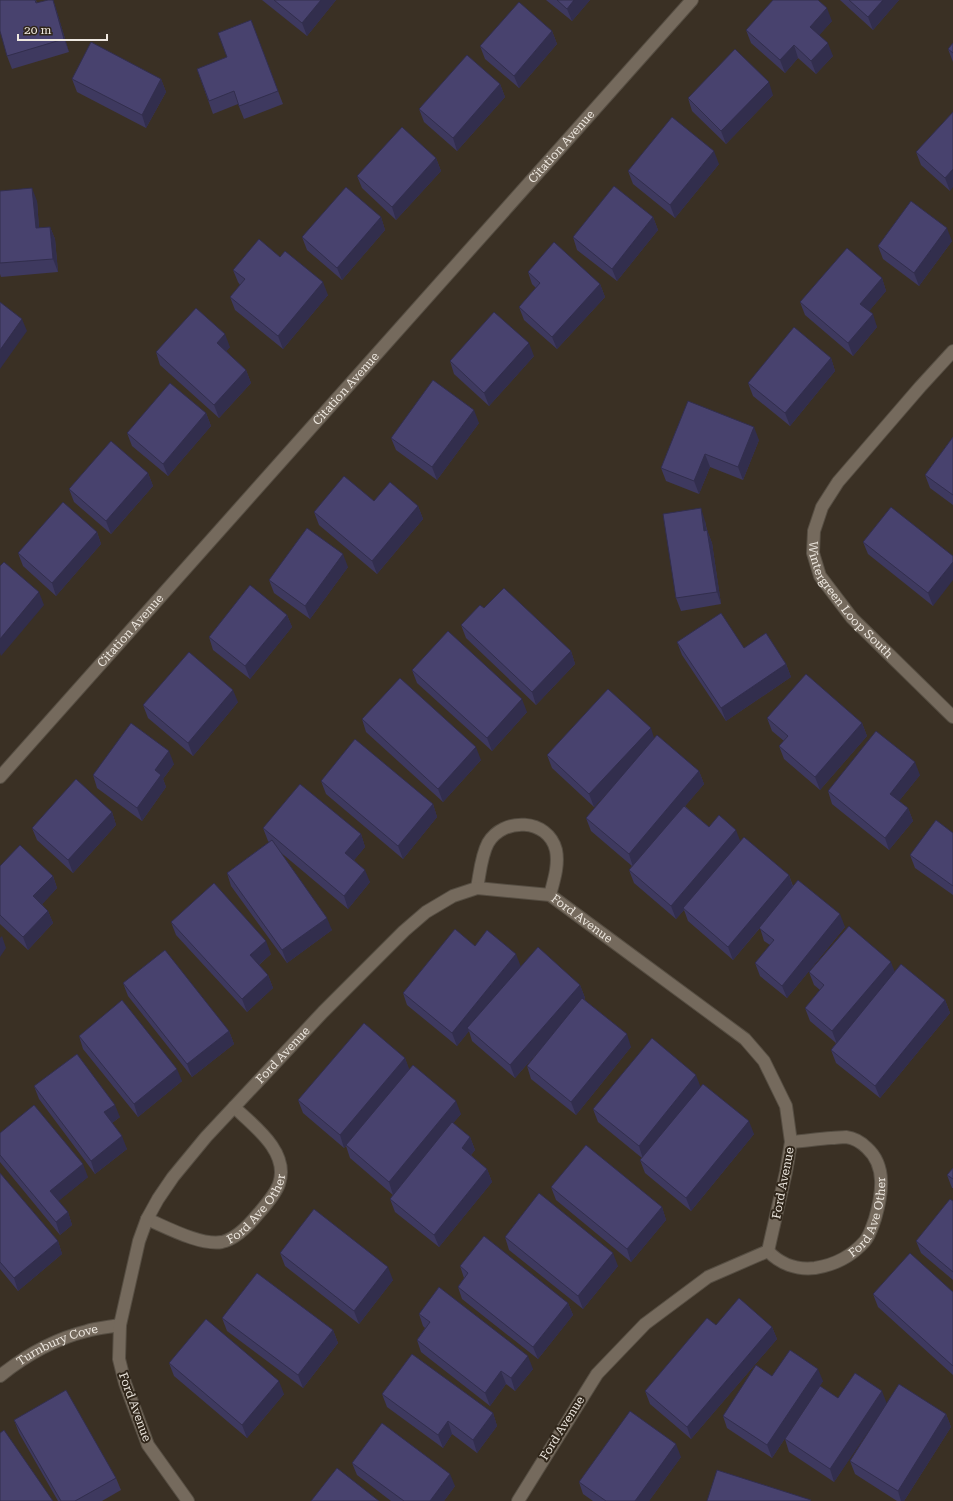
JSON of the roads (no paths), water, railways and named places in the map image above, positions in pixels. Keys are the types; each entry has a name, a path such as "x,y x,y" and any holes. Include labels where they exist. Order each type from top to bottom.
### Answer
{"street":[{"name":"Citation Avenue","path":"0,777 692,0"},
{"name":"Wintergreen Loop South","path":"953,351 838,482 822,507 814,531 813,546 813,553 820,576 852,618 953,717"},
{"path":"477,888 484,852 494,834 507,826 527,824 542,830 550,838 556,848 556,874 550,895"},
{"name":"Ford Avenue","path":"188,1501 148,1445 124,1383 119,1359 120,1325 138,1241 147,1219 158,1199 186,1160 323,1012 404,931 426,912 453,896 477,888 550,895 744,1039 764,1060 786,1106 791,1142 786,1172 768,1251 708,1277 645,1324 597,1374 518,1501"},
{"name":"Ford Ave Other","path":"147,1219 204,1241 222,1242 243,1229 261,1210 279,1185 281,1176 277,1155 273,1147 259,1131 234,1107"},
{"name":"Ford Ave Other","path":"768,1251 774,1258 788,1265 808,1269 828,1266 848,1256 865,1241 871,1232 882,1188 881,1170 874,1154 862,1143 847,1137 791,1142"},
{"name":"Turnbury Cove","path":"0,1376 36,1351 58,1340 87,1330 120,1325"}]}
